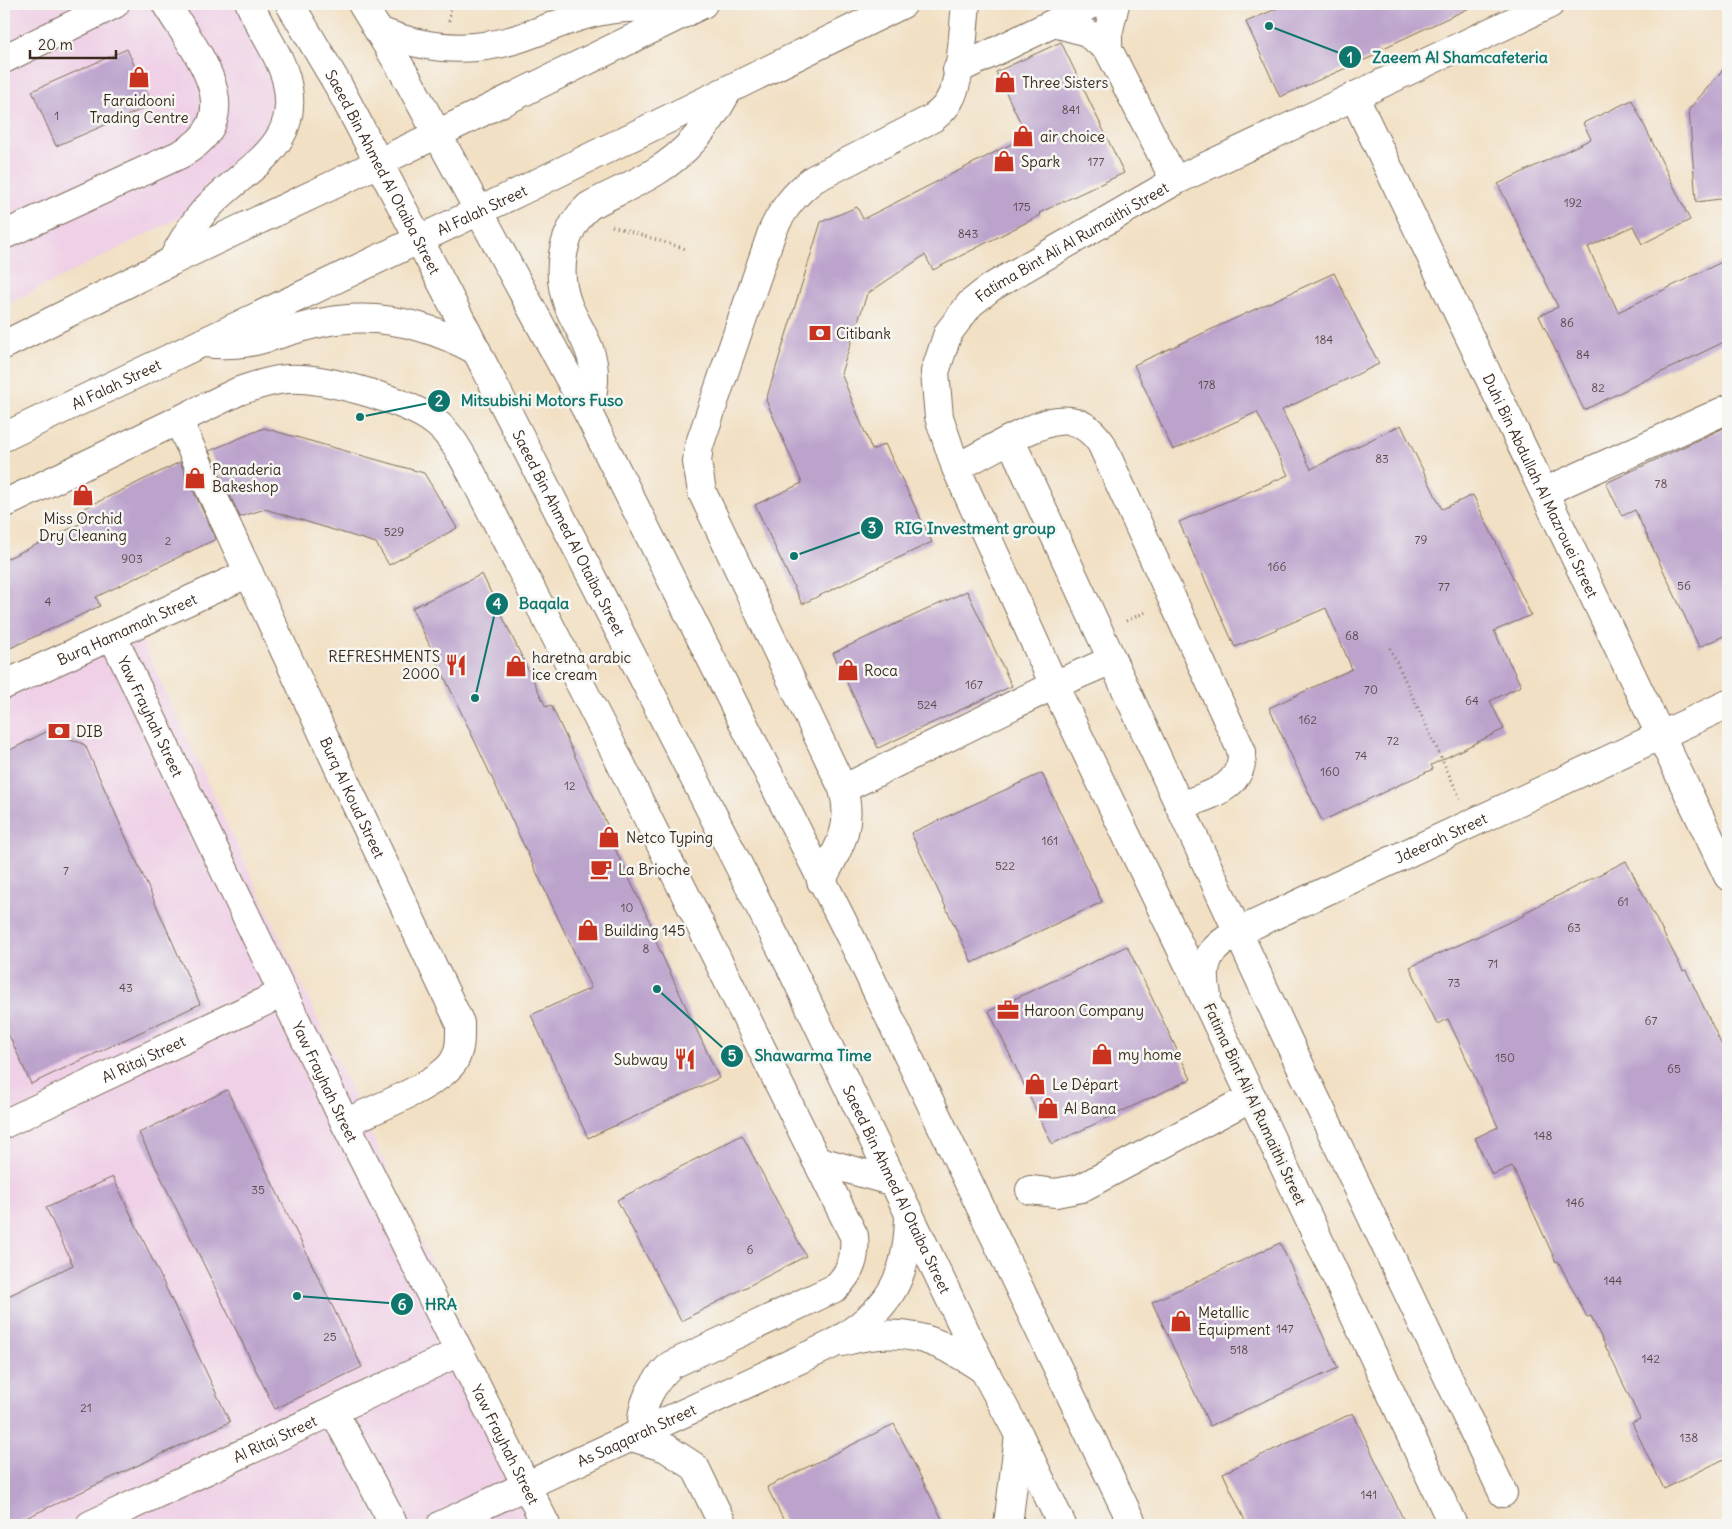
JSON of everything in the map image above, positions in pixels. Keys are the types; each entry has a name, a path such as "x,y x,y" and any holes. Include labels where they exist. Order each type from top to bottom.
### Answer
{"main road":[{"path":"4,59 115,4"},
{"path":"4,235 181,154 196,146 207,134 214,119 216,106 214,86 166,4"},
{"path":"172,261 183,239 203,213 214,201 265,158 282,134 289,95 283,69 250,4"},
{"name":"Saeed Bin Ahmed Al Otaiba Street","path":"290,4 338,85 477,351 792,968 984,1370 1019,1436 1062,1525"},
{"path":"362,4 480,210 505,261 588,414 861,958 1133,1525"},
{"name":"Al Falah Street","path":"4,437 727,92 903,4"},
{"path":"822,881 846,827 848,814 843,789 702,492 697,462 699,446 772,232 789,202 814,179 942,111 954,92 966,4"},
{"path":"957,70 1093,4"},
{"path":"1108,50 1108,34 1115,4"},
{"name":"Fatima Bint Ali Al Rumaithi Street","path":"1453,1525 1252,1097 1054,685 956,468 939,417 935,372 948,333 970,304 990,288 1175,181 1550,4"},
{"path":"379,31 423,45 466,49 505,43 578,16 604,10 631,7 694,8"},
{"path":"4,345 172,261 379,163 694,8"},
{"path":"1054,23 1084,31 1108,50 1175,181"},
{"path":"588,414 594,381 594,365 564,290 562,262 568,235 580,214 589,206 656,172 690,144 717,111 727,92"},
{"name":"Duhi Bin Abdullah Al Mazrouei Street","path":"1354,96 1728,876"},
{"path":"201,342 236,345 254,343 319,323 372,318 421,326 450,336 477,351"},
{"path":"4,504 239,391 263,383 287,379 312,379 344,386 413,410 435,422 450,437 472,474 614,750 854,1236 855,1251 852,1265 846,1278 835,1288 671,1365 657,1378 647,1395 636,1435 666,1448 695,1467 723,1525"},
{"path":"1544,492 1728,409"},
{"name":"Burq Al Koud Street","path":"178,420 460,1024 461,1042 454,1060 442,1074 345,1124"},
{"path":"956,468 1038,427 1058,421 1078,423 1095,435 1173,598 1242,752 1240,772 1227,787 1180,806"},
{"path":"1011,441 1238,932 1503,1493"},
{"name":"Burq Hamamah Street","path":"4,685 249,573"},
{"name":"Yaw Frayhah Street","path":"112,635 345,1124 546,1525"},
{"path":"843,789 1054,685 1112,660"},
{"name":"Jdeerah Street","path":"1210,1009 1204,979 1210,955 1218,944 1238,932 1728,704"},
{"name":"Al Ritaj Street","path":"4,1124 283,993"},
{"path":"1030,1190 1056,1193 1081,1188 1252,1097"},
{"path":"816,1160 894,1182"},
{"name":"As Saqqarah Street","path":"441,1525 831,1346 851,1334 876,1314 892,1292 904,1266 909,1240 909,1212"},
{"name":"As Saqqarah Street","path":"831,1346 863,1336 895,1334 927,1339 957,1351 984,1370"},
{"name":"Al Ritaj Street","path":"90,1525 459,1352"},
{"path":"334,1412 394,1525"},
{"path":"1008,1525 1019,1436"}],"path":[{"path":"449,24 451,4"},
{"path":"606,226 616,226 686,249"},
{"path":"1390,648 1472,824"}],"shaded area":[{"path":"4,4 237,4 273,75 275,94 260,150 195,210 4,306"},
{"path":"139,635 521,1456 555,1525 4,1525 4,697"}],"building":[{"path":"1287,4 1478,4 1377,51 1378,54 1280,97 1246,22"},
{"path":"1061,42 1124,173 1039,213 1041,215 933,270 925,255 867,294 841,373 872,450 885,444 932,542 802,604 755,505 802,483 766,400 821,222 857,207 863,219 1027,136 996,72"},
{"path":"127,49 152,105 56,146 32,91"},
{"path":"1728,64 1728,198 1696,202 1689,109"},
{"path":"1632,100 1690,220 1642,244 1633,226 1588,247 1618,312 1728,259 1728,340 1584,410 1539,316 1558,307 1498,184 1591,139 1583,123"},
{"path":"1334,273 1379,364 1282,410 1311,469 1401,425 1442,509 1473,495 1531,615 1494,631 1521,686 1490,701 1504,729 1431,765 1433,769 1322,821 1269,708 1352,669 1326,608 1235,647 1179,522 1288,475 1257,412 1173,450 1134,365"},
{"path":"1728,426 1728,634 1699,647 1635,510 1622,516 1606,483"},
{"path":"264,428 424,473 457,528 389,565 376,543 265,509 240,517 209,451"},
{"path":"180,462 216,539 96,597 100,606 4,651 4,560 84,522 79,511"},
{"path":"482,574 546,707 551,705 610,831 607,832 658,939 655,940 719,1078 588,1138 531,1015 591,988 412,608"},
{"path":"967,591 1012,686 878,748 833,653"},
{"path":"50,730 85,745 200,1004 31,1084 4,1024 4,753"},
{"path":"1042,773 1102,902 972,963 911,833"},
{"path":"1626,861 1683,971 1686,970 1728,1058 1728,1457 1664,1489 1632,1423 1640,1419 1591,1316 1587,1317 1558,1261 1556,1262 1512,1166 1492,1175 1475,1138 1498,1127 1448,1019 1437,1024 1410,967 1525,915 1524,913"},
{"path":"1127,946 1191,1079 1052,1144 989,1011"},
{"path":"227,1090 362,1367 275,1409 139,1133"},
{"path":"742,1135 806,1256 681,1321 617,1200"},
{"path":"113,1177 230,1422 11,1525 4,1525 4,1298 73,1265 46,1208"},
{"path":"1280,1243 1338,1368 1210,1426 1152,1302"},
{"path":"1353,1413 1406,1525 1247,1525 1223,1473"},
{"path":"894,1424 945,1525 786,1525 767,1487"}],"place":[{"name":"Zaeem Al Shamcafeteria","path":"1269,26"},
{"name":"Faraidooni Trading Centre","path":"139,77"},
{"name":"Three Sisters","path":"1005,82"},
{"name":"air choice","path":"1023,136"},
{"name":"Spark","path":"1004,161"},
{"name":"Citibank","path":"820,333"},
{"name":"Mitsubishi Motors Fuso","path":"360,417"},
{"name":"Panaderia Bakeshop","path":"195,478"},
{"name":"Miss Orchid Dry Cleaning","path":"83,495"},
{"name":"RIG Investment group","path":"794,556"},
{"name":"REFRESHMENTS 2000","path":"456,665"},
{"name":"haretna arabic ice cream","path":"516,666"},
{"name":"Roca","path":"848,670"},
{"name":"Baqala","path":"475,698"},
{"name":"DIB","path":"59,731"},
{"name":"Netco Typing","path":"609,837"},
{"name":"La Brioche","path":"601,869"},
{"name":"Building 145","path":"588,930"},
{"name":"Shawarma Time","path":"657,989"},
{"name":"Haroon Company","path":"1008,1010"},
{"name":"my home","path":"1102,1054"},
{"name":"Subway","path":"685,1059"},
{"name":"Le Départ","path":"1035,1084"},
{"name":"Al Bana","path":"1048,1108"},
{"name":"HRA","path":"297,1296"},
{"name":"Metallic Equipment","path":"1181,1321"}]}
